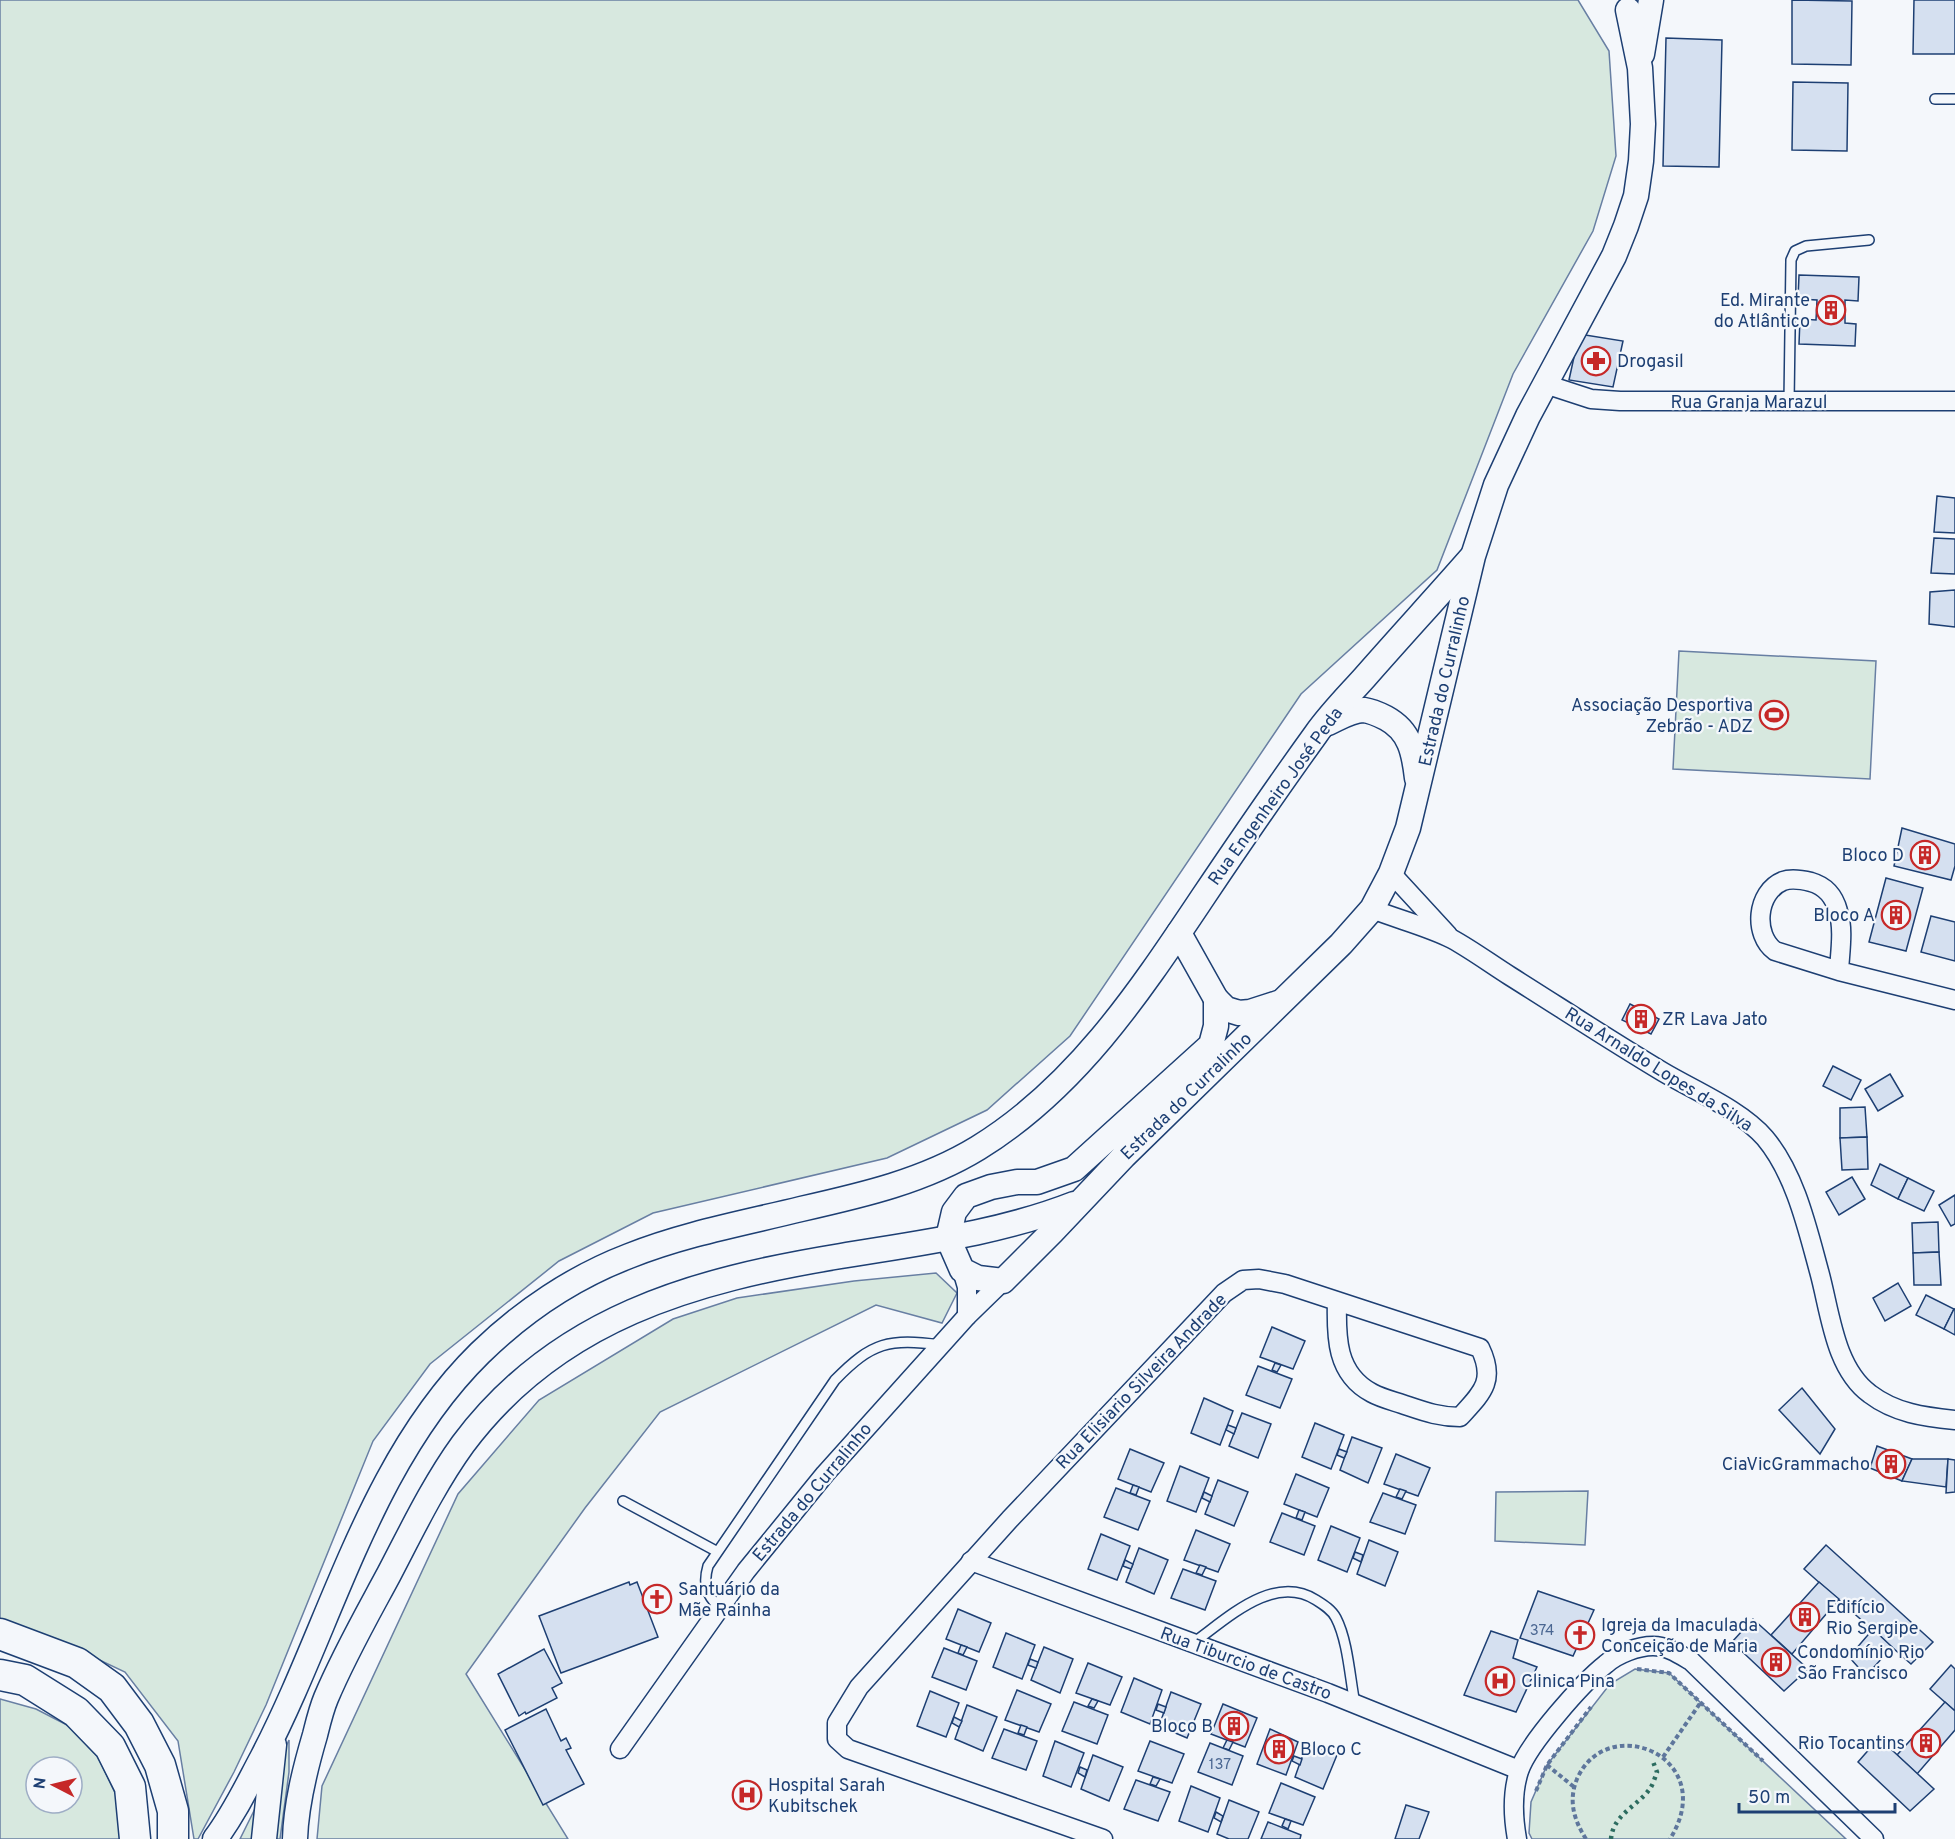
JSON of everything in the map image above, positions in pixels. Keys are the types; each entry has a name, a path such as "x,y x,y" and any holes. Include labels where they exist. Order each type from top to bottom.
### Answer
{"main road":[{"path":"0,1634 77,1663 112,1688 140,1724 160,1765 173,1811 173,1839"},
{"path":"0,1675 25,1680 76,1712 110,1747 130,1787 135,1839"}],"street":[{"path":"1623,5 1640,11 1647,7 1651,0"},
{"name":"Estrada do Curralinho","path":"1640,68 1651,0"},
{"name":"Estrada do Curralinho","path":"620,1749 719,1607 825,1474 967,1316 1082,1202 1124,1156 1341,944 1372,909 1391,873 1408,828 1473,556 1497,485 1524,424 1614,256 1636,196 1643,124 1640,68 1623,5"},
{"name":"Rua Granja Marazul","path":"1545,384 1591,399 1658,402 1955,401"},
{"name":"Rua Engenheiro José Peda","path":"276,1733 350,1559 393,1471 417,1431 476,1357 500,1334 552,1296 582,1278 633,1254 708,1232 918,1178 976,1149 1035,1106 1072,1073 1128,1006 1260,812 1321,727 1473,556"},
{"path":"1321,727 1348,713 1364,710 1379,714 1395,723 1407,735 1412,747 1418,789"},
{"name":"Rua Arnaldo Lopes da Silva","path":"1391,873 1451,939"},
{"path":"1839,971 1841,932 1839,912 1832,895 1820,885 1802,880 1785,880 1772,888 1764,901 1761,933 1767,945 1775,951 1839,971 1955,1000"},
{"name":"Rua Arnaldo Lopes da Silva","path":"1372,909 1451,939 1662,1072 1742,1118 1763,1136 1779,1156 1798,1202 1820,1273 1828,1317 1838,1348 1852,1373 1867,1393 1886,1405 1908,1413 1955,1420"},
{"path":"1179,933 1216,999 1226,1009 1239,1013 1250,1012 1285,1000"},
{"path":"967,1316 967,1287 948,1238 954,1212 966,1196 991,1186 1037,1182 1074,1169 1211,1045 1216,1026 1216,999"},
{"path":"295,1839 306,1767 325,1701 348,1651 441,1478 463,1444 489,1412 551,1357 588,1332 630,1311 665,1297 714,1282 796,1263 948,1238 1038,1218 1082,1202"},
{"path":"962,1270 978,1278 1003,1281"},
{"name":"Rua Elisiario Silveira Andrade","path":"1103,1839 848,1749 837,1739 837,1723 859,1687 971,1561 1224,1293 1243,1280 1260,1279 1285,1284 1337,1301 1480,1348 1488,1364 1485,1389 1460,1417 1441,1417 1373,1394 1355,1382 1343,1364 1337,1344 1337,1301"},
{"name":"Rua Tiburcio de Castro","path":"971,1561 1355,1704 1519,1770"},
{"path":"1517,1839 1513,1811 1519,1770 1542,1734 1607,1663 1623,1654 1652,1646 1671,1649 1691,1660 1874,1839"},
{"path":"215,1839 230,1820 276,1733"},
{"path":"264,1839 276,1733"}],"lane":[{"path":"1935,99 1955,99"},
{"path":"1789,402 1791,260 1795,251 1806,246 1869,240"},
{"path":"719,1607 706,1591 705,1578 708,1566 834,1380 869,1351 890,1342 910,1341 941,1345"},
{"path":"623,1501 716,1551"},
{"path":"1193,1643 1252,1602 1270,1594 1291,1591 1312,1597 1327,1607 1336,1617 1341,1630 1355,1704"}],"path":[{"path":"1635,1669 1670,1673 1769,1767"},
{"path":"1535,1793 1547,1765 1596,1702"},
{"path":"1663,1757 1701,1702"},
{"path":"1586,1839 1576,1824 1572,1806 1574,1787 1581,1770 1594,1756 1610,1748 1628,1745 1646,1748 1663,1757 1675,1771 1682,1788 1684,1806 1679,1824 1670,1839"},
{"path":"1547,1765 1574,1787"}],"shaded area":[{"path":"0,0 1578,0 1609,51 1616,156 1593,231 1513,374 1437,570 1301,694 1070,1036 987,1110 887,1158 653,1213 559,1261 430,1364 373,1441 266,1705 198,1839 194,1839 178,1741 125,1672 51,1637 0,1621"},
{"name":"Associação Desportiva Zebrão - ADZ","path":"1679,651 1876,661 1870,779 1673,769"},
{"path":"936,1273 957,1293 942,1323 876,1305 660,1412 585,1508 466,1674 568,1839 317,1839 322,1786 458,1494 539,1400 673,1319 737,1298 854,1281"},
{"path":"1588,1491 1585,1545 1495,1541 1496,1492"},
{"path":"1635,1669 1669,1673 1846,1839 1532,1839 1529,1833 1531,1802 1547,1765 1610,1684"},
{"path":"0,1699 36,1709 69,1726 98,1757 117,1797 122,1839 0,1839"},
{"path":"289,1740 289,1772 280,1839 240,1839"}],"building":[{"path":"1792,0 1852,1 1851,65 1792,64"},
{"path":"1914,0 1955,0 1955,54 1913,54"},
{"path":"1666,38 1722,40 1719,167 1663,166"},
{"path":"1793,82 1848,83 1847,151 1792,150"},
{"name":"Ed. Mirante do Atlântico","path":"1799,275 1859,277 1858,301 1845,300 1845,323 1856,324 1855,346 1799,344 1800,319 1816,320 1817,300 1798,299"},
{"name":"Drogasil","path":"1579,334 1623,341 1613,387 1569,380"},
{"path":"1937,496 1955,498 1955,533 1934,532"},
{"path":"1934,538 1955,539 1955,574 1931,573"},
{"path":"1955,590 1955,627 1929,624 1930,592"},
{"name":"Bloco D","path":"1902,828 1955,844 1955,866 1951,880 1894,866"},
{"name":"Bloco A","path":"1886,878 1923,888 1906,951 1869,942"},
{"path":"1931,916 1955,922 1955,961 1921,952"},
{"name":"ZR Lava Jato","path":"1630,1004 1659,1019 1651,1034 1622,1020"},
{"path":"1833,1066 1861,1080 1851,1100 1823,1086"},
{"path":"1890,1074 1903,1096 1878,1111 1865,1089"},
{"path":"1865,1107 1867,1137 1840,1138 1840,1108"},
{"path":"1867,1137 1868,1169 1842,1170 1840,1138"},
{"path":"1880,1164 1908,1178 1898,1199 1871,1185"},
{"path":"1852,1177 1865,1199 1839,1215 1826,1192"},
{"path":"1908,1178 1934,1191 1924,1211 1898,1199"},
{"path":"1955,1195 1955,1224 1951,1226 1939,1205"},
{"path":"1938,1222 1939,1252 1913,1253 1912,1223"},
{"path":"1939,1252 1941,1285 1914,1285 1913,1253"},
{"path":"1898,1283 1911,1306 1885,1321 1873,1298"},
{"path":"1926,1295 1954,1309 1944,1329 1916,1315"},
{"path":"1955,1309 1955,1335 1944,1329"},
{"path":"1272,1327 1305,1341 1293,1369 1260,1357"},
{"path":"1275,1363 1281,1365 1277,1372 1272,1370"},
{"path":"1258,1366 1292,1379 1280,1408 1246,1395"},
{"path":"1802,1388 1835,1429 1820,1454 1779,1410"},
{"path":"1204,1398 1233,1411 1220,1445 1191,1433"},
{"path":"1242,1413 1271,1424 1258,1458 1229,1446"},
{"path":"1315,1423 1344,1435 1331,1469 1302,1457"},
{"path":"1228,1425 1236,1428 1234,1434 1226,1430"},
{"path":"1352,1437 1382,1448 1368,1483 1340,1470"},
{"name":"CiaVicGrammacho","path":"1877,1446 1912,1459 1902,1481 1870,1468"},
{"path":"1130,1449 1164,1463 1151,1492 1118,1479"},
{"path":"1339,1449 1347,1452 1344,1458 1337,1455"},
{"path":"1396,1454 1430,1468 1418,1496 1384,1484"},
{"path":"1912,1459 1948,1459 1946,1487 1902,1481"},
{"path":"1948,1459 1955,1460 1955,1492 1946,1493"},
{"path":"1180,1466 1209,1478 1196,1512 1167,1501"},
{"path":"1296,1474 1329,1488 1317,1517 1284,1504"},
{"path":"1218,1480 1248,1492 1234,1526 1205,1514"},
{"path":"1133,1485 1139,1487 1136,1495 1130,1493"},
{"path":"1116,1488 1150,1501 1138,1530 1104,1517"},
{"path":"1400,1489 1406,1491 1402,1499 1396,1497"},
{"path":"1204,1492 1212,1496 1210,1502 1202,1498"},
{"path":"1383,1493 1416,1505 1405,1534 1370,1522"},
{"path":"1299,1510 1305,1512 1302,1520 1296,1518"},
{"path":"1282,1513 1315,1526 1304,1555 1270,1542"},
{"path":"1331,1526 1360,1538 1347,1572 1318,1560"},
{"path":"1196,1530 1230,1544 1218,1572 1184,1560"},
{"path":"1101,1534 1130,1546 1117,1580 1088,1569"},
{"path":"1369,1540 1398,1552 1385,1586 1357,1574"},
{"path":"1826,1545 1933,1642 1911,1664 1804,1569"},
{"path":"1139,1548 1168,1560 1154,1594 1126,1582"},
{"path":"1355,1552 1363,1555 1361,1562 1353,1558"},
{"path":"1125,1560 1133,1564 1131,1569 1123,1566"},
{"path":"1200,1565 1206,1567 1202,1575 1196,1573"},
{"path":"1183,1569 1216,1581 1205,1610 1171,1598"},
{"path":"629,1582 630,1585 637,1582 658,1637 561,1673 539,1616"},
{"name":"Edifício Rio Sergipe","path":"1819,1582 1839,1599 1792,1654 1771,1635"},
{"path":"1538,1591 1594,1610 1573,1656 1520,1638"},
{"path":"958,1609 991,1623 979,1652 946,1639"},
{"name":"Condomínio Rio São Francisco","path":"1753,1619 1808,1669 1784,1691 1732,1642"},
{"path":"1873,1629 1892,1647 1866,1676 1849,1657"},
{"name":"Clinica Pina","path":"1491,1631 1518,1640 1513,1658 1537,1667 1516,1712 1464,1695"},
{"path":"1006,1633 1035,1645 1022,1679 993,1667"},
{"path":"961,1645 967,1647 963,1655 958,1653"},
{"path":"1044,1647 1073,1659 1060,1693 1031,1680"},
{"path":"944,1648 977,1661 966,1690 932,1677"},
{"path":"544,1649 562,1683 552,1688 557,1698 519,1716 498,1674"},
{"path":"1030,1659 1038,1662 1036,1668 1028,1665"},
{"path":"1088,1663 1122,1677 1110,1705 1076,1693"},
{"path":"1951,1665 1955,1669 1955,1711 1930,1689"},
{"path":"1134,1678 1162,1690 1150,1724 1121,1712"},
{"path":"1017,1690 1051,1704 1039,1732 1005,1720"},
{"path":"930,1691 959,1703 946,1737 917,1726"},
{"path":"1171,1692 1201,1704 1187,1738 1159,1726"},
{"path":"1092,1699 1098,1701 1094,1708 1088,1706"},
{"path":"1074,1702 1108,1715 1097,1744 1062,1731"},
{"name":"Rio Tocantins","path":"1945,1702 1955,1711 1955,1730 1917,1774 1897,1755"},
{"path":"1158,1704 1166,1707 1164,1713 1156,1710"},
{"name":"Bloco B","path":"1223,1704 1257,1718 1245,1747 1211,1734"},
{"path":"967,1705 997,1717 983,1751 955,1739"},
{"path":"546,1709 561,1741 566,1738 571,1748 566,1750 584,1784 543,1805 505,1730"},
{"path":"954,1717 962,1721 959,1727 952,1723"},
{"path":"1021,1725 1027,1727 1024,1735 1018,1733"},
{"path":"1004,1729 1037,1741 1026,1770 992,1758"},
{"name":"Bloco C","path":"1270,1729 1298,1742 1286,1775 1257,1764"},
{"path":"1879,1738 1934,1789 1910,1811 1858,1762"},
{"name":"Bloco B","path":"1227,1740 1233,1742 1229,1750 1223,1748"},
{"path":"1055,1741 1084,1753 1071,1787 1043,1776"},
{"path":"1150,1741 1184,1754 1172,1783 1138,1771"},
{"name":"Bloco B","path":"1210,1743 1243,1756 1232,1785 1198,1772"},
{"name":"Bloco C","path":"1307,1743 1337,1755 1323,1789 1295,1777"},
{"path":"1093,1755 1123,1767 1109,1801 1081,1789"},
{"name":"Bloco C","path":"1294,1756 1302,1759 1300,1765 1292,1761"},
{"path":"1080,1767 1087,1770 1085,1777 1078,1773"},
{"path":"1153,1777 1160,1779 1156,1786 1150,1784"},
{"path":"1136,1780 1170,1792 1158,1821 1124,1809"},
{"path":"1281,1783 1315,1797 1303,1825 1269,1813"},
{"path":"1191,1786 1220,1798 1208,1832 1179,1821"},
{"path":"1229,1800 1259,1812 1248,1839 1229,1839 1217,1834"},
{"path":"1406,1805 1429,1812 1419,1839 1395,1839"},
{"path":"1216,1812 1223,1816 1221,1822 1214,1818"},
{"path":"1285,1819 1291,1821 1288,1829 1282,1826"},
{"path":"1268,1822 1301,1835 1300,1839 1261,1839"}],"hedge":[{"path":"1611,1839 1620,1817 1652,1786 1657,1772 1652,1759"}],"place":[{"name":"Ed. Mirante do Atlântico","path":"1831,310"},
{"name":"Drogasil","path":"1596,361"},
{"name":"Associação Desportiva Zebrão - ADZ","path":"1774,715"},
{"name":"Bloco D","path":"1925,855"},
{"name":"Bloco A","path":"1896,915"},
{"name":"ZR Lava Jato","path":"1641,1019"},
{"name":"CiaVicGrammacho","path":"1891,1464"},
{"name":"Santuário da Mãe Rainha","path":"657,1599"},
{"name":"Edifício Rio Sergipe","path":"1805,1617"},
{"name":"Igreja da Imaculada Conceição de Maria","path":"1580,1635"},
{"name":"Condomínio Rio São Francisco","path":"1776,1662"},
{"name":"Clinica Pina","path":"1500,1681"},
{"name":"Bloco B","path":"1234,1726"},
{"name":"Rio Tocantins","path":"1926,1743"},
{"name":"Bloco C","path":"1279,1749"},
{"name":"Hospital Sarah Kubitschek","path":"747,1795"}]}
